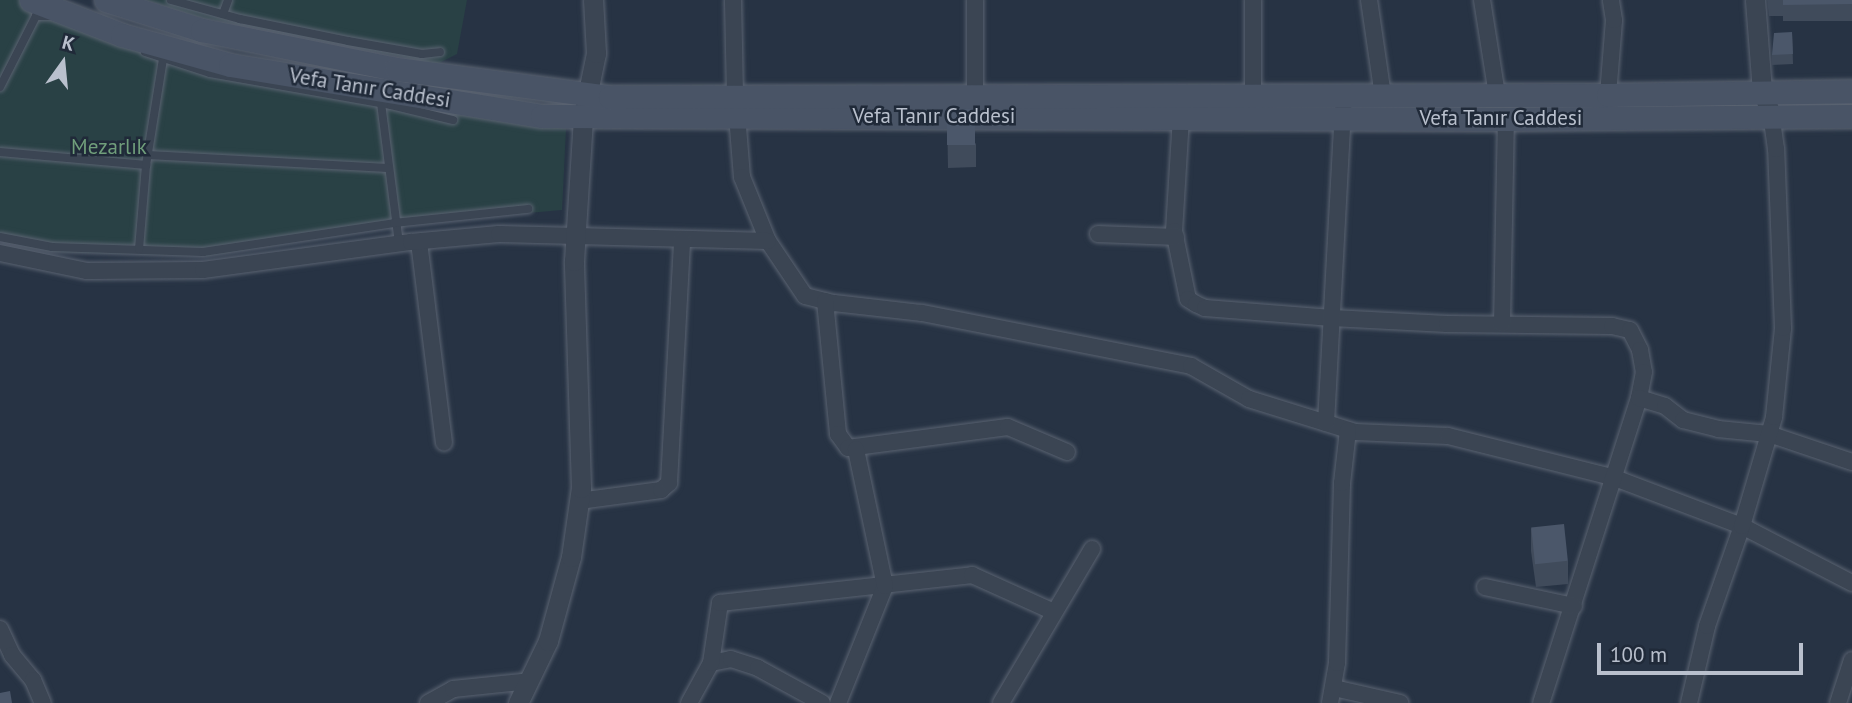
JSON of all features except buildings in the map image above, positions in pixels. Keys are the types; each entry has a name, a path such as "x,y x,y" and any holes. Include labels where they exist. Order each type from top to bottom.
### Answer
{"main road":[{"name":"Vefa Tanır Caddesi","path":"31,0 122,35 230,65 542,116 975,96 1253,96 1343,107 1506,119 1852,116"},
{"name":"Vefa Tanır Caddesi","path":"106,0 202,30 396,69 589,94 736,106 1181,117 1343,107 1384,96 1852,91"}],"street":[{"path":"428,703 453,689 524,696 548,640 570,557 579,501 576,237 583,116 596,53 593,0"},
{"path":"733,0 736,106 742,177 768,242 806,296 825,301 922,313 1191,366 1249,399 1348,430 1448,436 1615,478 1742,526 1852,583"},
{"path":"975,0 975,96"},
{"path":"1253,0 1253,96"},
{"path":"1369,0 1384,96"},
{"path":"1482,0 1497,95"},
{"path":"1608,95 1614,20 1611,0"},
{"path":"1689,703 1707,626 1742,526 1774,417 1783,328 1776,149 1771,115 1762,90 1755,0"},
{"path":"1326,423 1343,107"},
{"path":"1181,117 1176,237 1188,299 1196,304 1205,308 1332,318 1612,326 1630,330 1640,350 1644,372 1639,398 1541,703"},
{"path":"1502,324 1506,119"},
{"path":"0,253 87,271 203,271 399,244 499,234 768,242"},
{"path":"1098,234 1176,237"},
{"path":"579,501 661,490 669,483 682,240"},
{"path":"419,242 444,442"},
{"path":"825,301 838,434 842,443 856,449 1008,427 1067,452"},
{"path":"1639,398 1702,425 1769,434 1852,462"},
{"path":"1348,430 1342,483 1340,620 1332,695 1400,703"},
{"path":"838,703 885,586 856,449"},
{"path":"1001,703 1092,548"},
{"path":"689,703 711,663 720,603 972,575 1054,612"},
{"path":"1485,587 1574,606"},
{"path":"0,629 12,655 33,680 43,703"},
{"path":"711,663 731,659 758,668 822,703"},
{"path":"1838,703 1852,660"}],"lane":[{"path":"170,0 223,15 413,52 432,55 440,52"},
{"path":"223,15 228,0"},
{"path":"0,86 36,16 44,15 163,59 211,73 381,103 453,120"},
{"path":"139,249 146,165 163,59"},
{"path":"381,103 394,223 399,244"},
{"path":"0,152 146,165"},
{"path":"148,155 388,168"},
{"path":"0,237 52,247 203,252 394,223 528,209"}],"green space":[{"name":"Mezarlık","path":"0,0 22,0 200,66 566,129 562,210 414,223 207,256 54,252 0,241"},
{"path":"146,0 467,0 457,54 437,64 199,17"}]}
